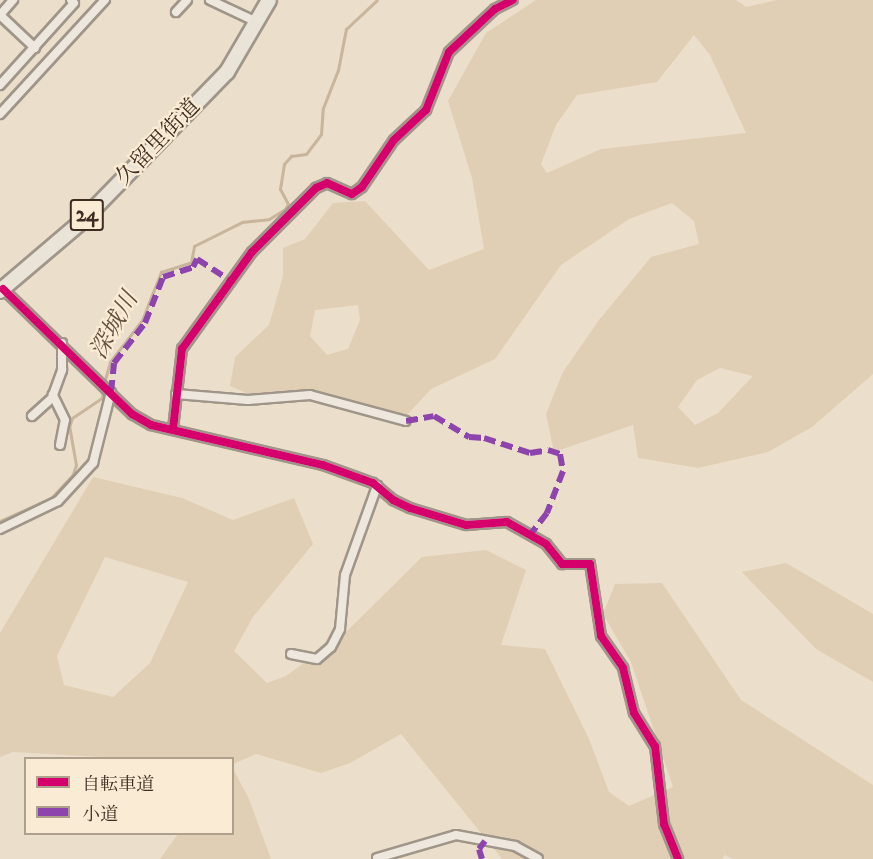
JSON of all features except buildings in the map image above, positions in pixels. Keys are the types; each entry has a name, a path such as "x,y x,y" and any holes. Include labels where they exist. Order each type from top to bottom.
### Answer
{"main road":[{"name":"久留里街道","path":"2,290 81,222 227,72 269,0"}],"street":[{"path":"13,0 0,15 35,48"},
{"path":"0,85 74,3 71,0"},
{"path":"0,114 104,0"},
{"path":"176,12 187,0"},
{"path":"210,0 257,22"},
{"path":"173,429 182,349 252,252 316,188 327,183 352,194 362,187 394,140 426,110 449,52 495,9 513,0"},
{"path":"2,290 23,311 62,343 132,414 151,425 323,465 377,486 410,508 466,525 507,522 546,544 562,564 590,564 601,636 623,668 634,713 655,747 664,824 678,859"},
{"path":"32,416 53,397 62,370 62,343"},
{"path":"0,529 58,501 93,463 111,392"},
{"path":"176,394 248,400 310,394 406,421"},
{"path":"53,397 65,420 60,445"},
{"path":"291,654 317,659 331,647 340,628 345,575 377,486"},
{"path":"377,858 456,835 515,846 538,859"}],"shaded area":[{"path":"536,0 736,0 746,7 777,0 873,0 873,374 812,427 768,452 698,468 638,458 633,425 554,452 546,414 563,372 599,320 651,257 699,244 694,221 672,203 629,219 561,265 495,359 431,389 406,416 320,392 249,394 230,386 235,357 269,325 283,276 283,248 305,239 333,203 365,201 429,270 484,249 472,178 448,101 486,33","holes":["694,35 710,55 746,133 601,149 547,173 541,164 556,125 577,95 657,82","358,305 360,320 348,349 327,355 310,336 315,310","720,368 753,376 718,413 695,425 678,407 697,380"]},
{"path":"93,477 182,498 233,520 294,498 313,544 253,617 234,651 267,683 286,676 346,632 422,557 486,550 526,570 501,645 545,649 589,739 609,792 629,806 673,787 631,662 603,614 615,584 662,583 741,700 873,785 873,859 733,859 725,855 722,859 502,859 401,734 350,763 321,773 256,754 234,764 234,757 101,757 13,752 0,757 0,633","holes":["105,557 188,582 150,663 113,697 64,685 57,656"]},
{"path":"786,563 873,614 873,682 816,649 742,572"},
{"path":"234,771 249,799 271,859 160,859 177,835 234,835"}],"waterway":[{"name":"深城川","path":"104,383 110,362 142,320 161,272 191,262 194,246 242,222 269,219 285,209 288,204 280,189 284,164 291,156 306,154 321,134 323,108 338,70 346,29 377,0"},
{"name":"深城川","path":"0,521 51,498 73,474 76,465 69,427 72,418 102,398 103,390"}],"marked path":[{"path":"111,392 114,363 145,323 163,277 193,267 197,259 231,281"},
{"path":"406,421 434,416 469,437 484,438 530,453 548,450 560,454 563,471 547,513 530,535"},
{"path":"482,859 479,849 485,841"}],"cycle path":[{"path":"173,429 182,349 252,252 316,188 327,183 352,194 362,187 394,140 426,110 449,52 495,9 513,0"},
{"path":"3,289 132,414 151,425 323,465 373,483 393,500 410,508 466,525 507,522 546,544 562,564 590,564 601,636 623,668 634,713 655,746 664,824 678,859"}]}
